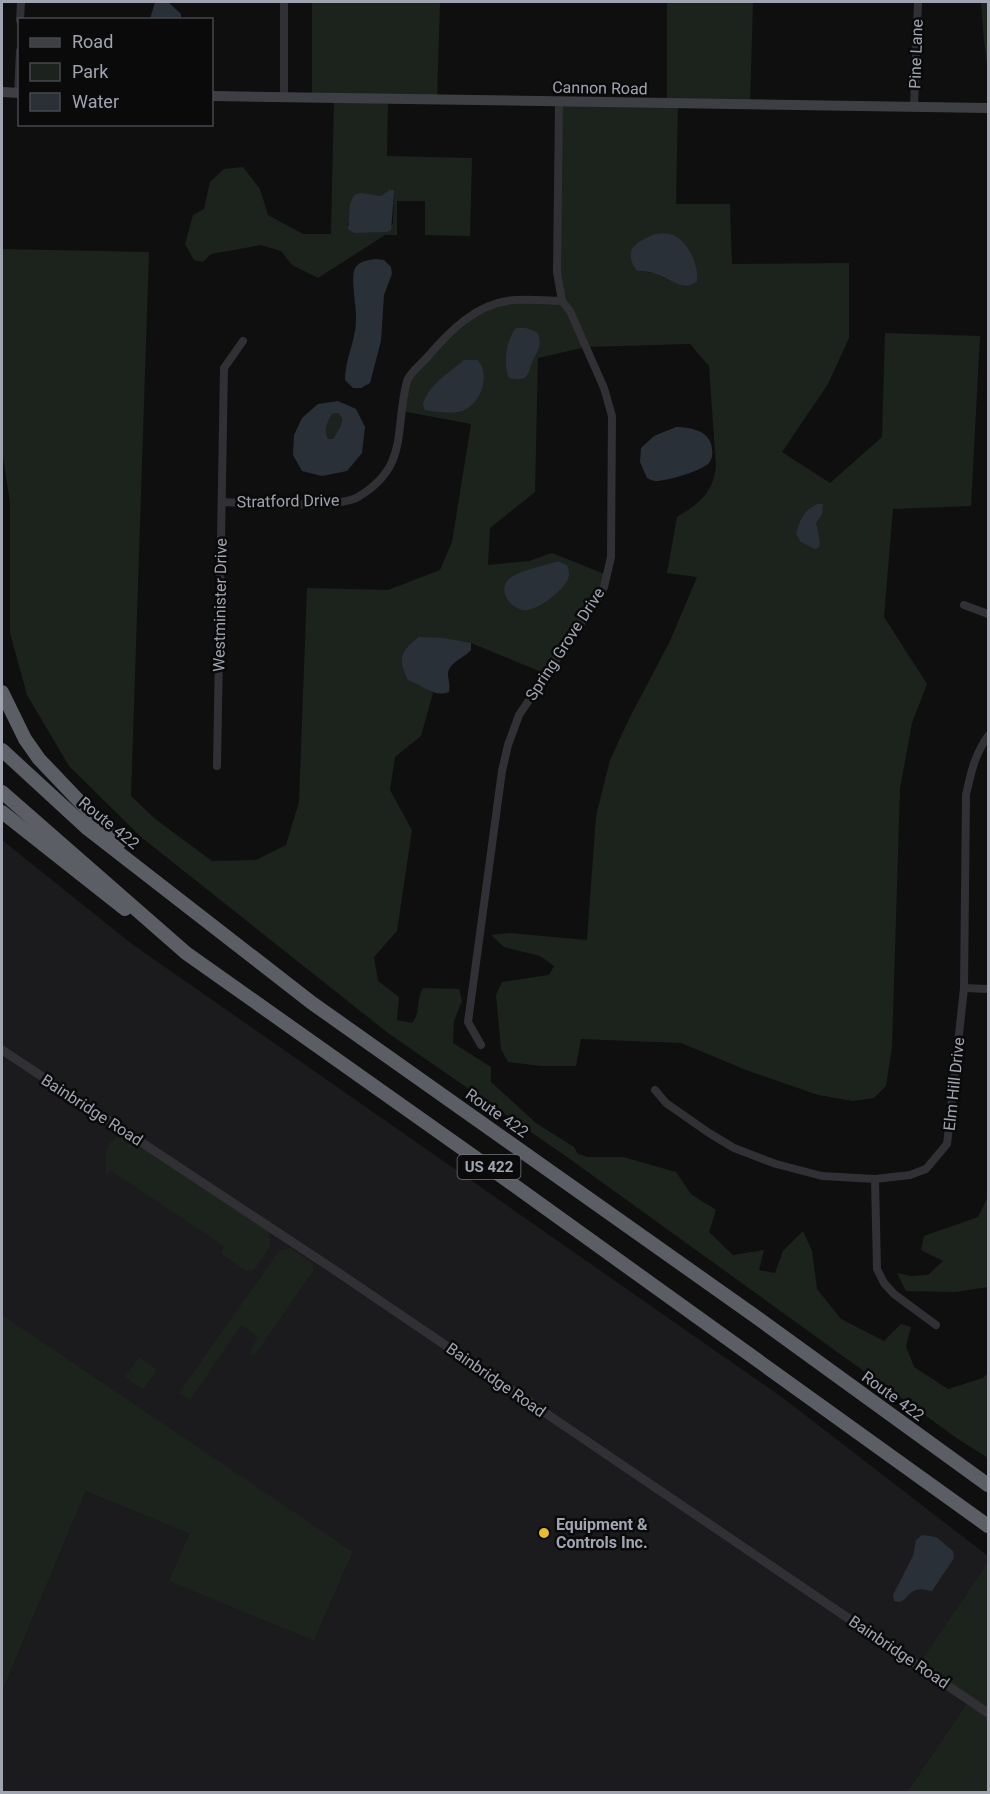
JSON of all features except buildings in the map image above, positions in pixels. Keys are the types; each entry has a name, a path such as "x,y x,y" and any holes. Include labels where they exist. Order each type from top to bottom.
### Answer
{"highway":[{"path":"2,693 25,739 56,778 112,838 255,959"},
{"name":"Route 422","path":"2,750 88,829 322,1010 742,1307 988,1485"},
{"name":"US 422","path":"2,792 186,952 988,1526"},
{"path":"2,812 106,896 186,952"}],"main road":[{"path":"2,92 18,93"},
{"name":"Cannon Road","path":"213,96 988,108"}],"street":[{"path":"20,18 21,2"},
{"path":"284,2 284,97"},
{"name":"Pine Lane","path":"914,107 918,2"},
{"name":"Spring Grove Drive","path":"480,1045 468,1022 502,771 508,744 519,715 604,587 610,557 612,416 599,378 570,311 562,301 558,272 559,102"},
{"name":"Stratford Drive","path":"222,502 332,503 356,498 385,475 396,454 407,378 448,334 485,307 508,300 562,301"},
{"name":"Westminister Drive","path":"217,766 224,368 243,341"},
{"path":"964,605 988,614"},
{"name":"Elm Hill Drive","path":"655,1090 666,1103 709,1133 734,1148 776,1164 822,1176 875,1179 927,1169 947,1144 964,988 966,795 972,766 988,736"},
{"path":"964,988 988,989"},
{"name":"Bainbridge Road","path":"2,1050 336,1271 988,1713"},
{"path":"875,1179 877,1269 884,1283 894,1294 936,1325"}],"shaded area":[{"path":"2,840 132,944 783,1398 988,1556 988,1562 919,1666 969,1700 907,1792 2,1792 2,1692 86,1491 189,1534 170,1581 314,1641 353,1552 2,1320"}],"green space":[{"path":"312,2 440,2 437,100 388,99 387,156 472,158 470,236 425,235 425,201 397,201 397,235 385,235 318,278 292,265 281,251 261,245 211,254 203,262 194,260 185,244 193,215 204,209 210,182 224,169 243,167 260,189 268,215 303,234 331,234 334,98 312,98","holes":["389,190 394,194 393,224 376,232 360,230 347,225 350,218 371,195 381,196"]},
{"path":"667,2 753,2 750,105 678,104 676,204 730,204 732,264 849,263 849,338 828,384 782,452 830,483 882,437 885,333 980,336 971,506 893,509 884,617 927,684 912,723 900,789 892,1047 886,1086 874,1098 853,1101 818,1095 746,1070 681,1043 581,1039 576,1066 541,1066 508,1062 501,1049 496,995 502,982 549,975 554,966 540,956 504,947 491,935 509,933 587,940 596,816 610,760 670,641 697,577 667,573 677,517 704,496 712,483 716,466 709,366 690,344 586,347 538,358 535,492 490,528 488,565 529,561 552,553 607,575 604,587 546,674 471,643 421,685 433,693 421,736 395,757 390,790 412,830 397,931 374,957 378,981 399,997 397,1020 412,1023 417,1014 423,988 459,989 462,1001 454,1021 453,1043 491,1067 491,1082 536,1123 574,1147 578,1154 588,1157 623,1157 676,1172 691,1194 716,1210 709,1232 733,1255 764,1250 759,1270 775,1273 783,1251 803,1231 812,1251 817,1289 841,1319 884,1341 901,1324 911,1327 906,1346 914,1367 948,1389 983,1378 988,1373 988,1458 958,1439 567,1157 388,1033 141,837 69,766 27,695 10,633 10,502 2,451 2,249 149,252 131,796 154,818 212,861 256,860 286,845 299,802 307,588 388,590 440,570 452,542 471,424 402,411 407,378 485,307 508,300 562,301 557,272 561,106 667,104","holes":["631,253 671,281 654,273 637,271","484,383 473,403 464,409 452,412","558,561 567,565 568,579 542,567"]},
{"path":"981,2 988,2 988,71 984,41"},
{"path":"338,413 342,418 341,425 333,439 328,439 327,423 332,414"},
{"path":"126,1132 269,1227 270,1247 254,1270 246,1271 221,1253 224,1246 110,1170 106,1176 106,1154 109,1144"},
{"path":"988,1197 988,1287 955,1292 906,1291 897,1273 911,1276 928,1275 943,1261 921,1250 924,1236 978,1217"},
{"path":"290,1248 313,1264 313,1271 254,1356 250,1352 258,1337 241,1325 190,1400 179,1393 279,1251"},
{"path":"2,1315 353,1552 314,1641 169,1581 189,1534 86,1491 2,1692"},
{"path":"139,1357 157,1370 143,1389 125,1377"},
{"path":"988,1562 988,1792 907,1792 969,1700 918,1666"}],"water":[{"path":"155,2 168,2 181,14 181,18 150,18"},
{"path":"389,190 394,190 391,230 354,233 348,229 350,204 354,195 360,193 381,196"},
{"path":"655,234 670,234 682,241 694,260 697,281 687,286 677,284 654,273 637,271 631,252 642,240"},
{"path":"376,259 384,260 391,267 392,274 384,295 381,341 370,383 361,388 353,388 345,380 356,327 354,273 359,264"},
{"path":"516,328 526,328 537,332 540,341 528,374 519,379 509,378 506,366 508,345"},
{"path":"464,360 478,360 482,366 484,381 479,396 462,411 425,410 423,405 429,392 439,380"},
{"path":"338,401 356,409 365,427 362,453 347,471 322,476 302,471 293,455 294,435 302,418 318,404","holes":["338,413 342,418 341,425 333,439 328,439 326,433 332,414"]},
{"path":"676,427 694,429 708,438 712,451 709,463 699,469 661,481 647,478 640,462 641,448 654,436"},
{"path":"818,504 823,504 822,514 816,523 820,542 819,547 815,549 801,542 796,534 803,516"},
{"path":"558,561 567,565 569,576 555,595 528,610 518,609 510,602 504,588 509,579"},
{"path":"419,637 471,643 471,650 456,661 448,672 449,692 433,692 408,680 403,666 403,655"},
{"path":"922,1535 936,1537 953,1551 954,1558 932,1591 918,1589 904,1600 894,1601 893,1595 913,1556 916,1540"}],"place":[{"name":"Equipment & Controls Inc.","path":"544,1533"}]}
